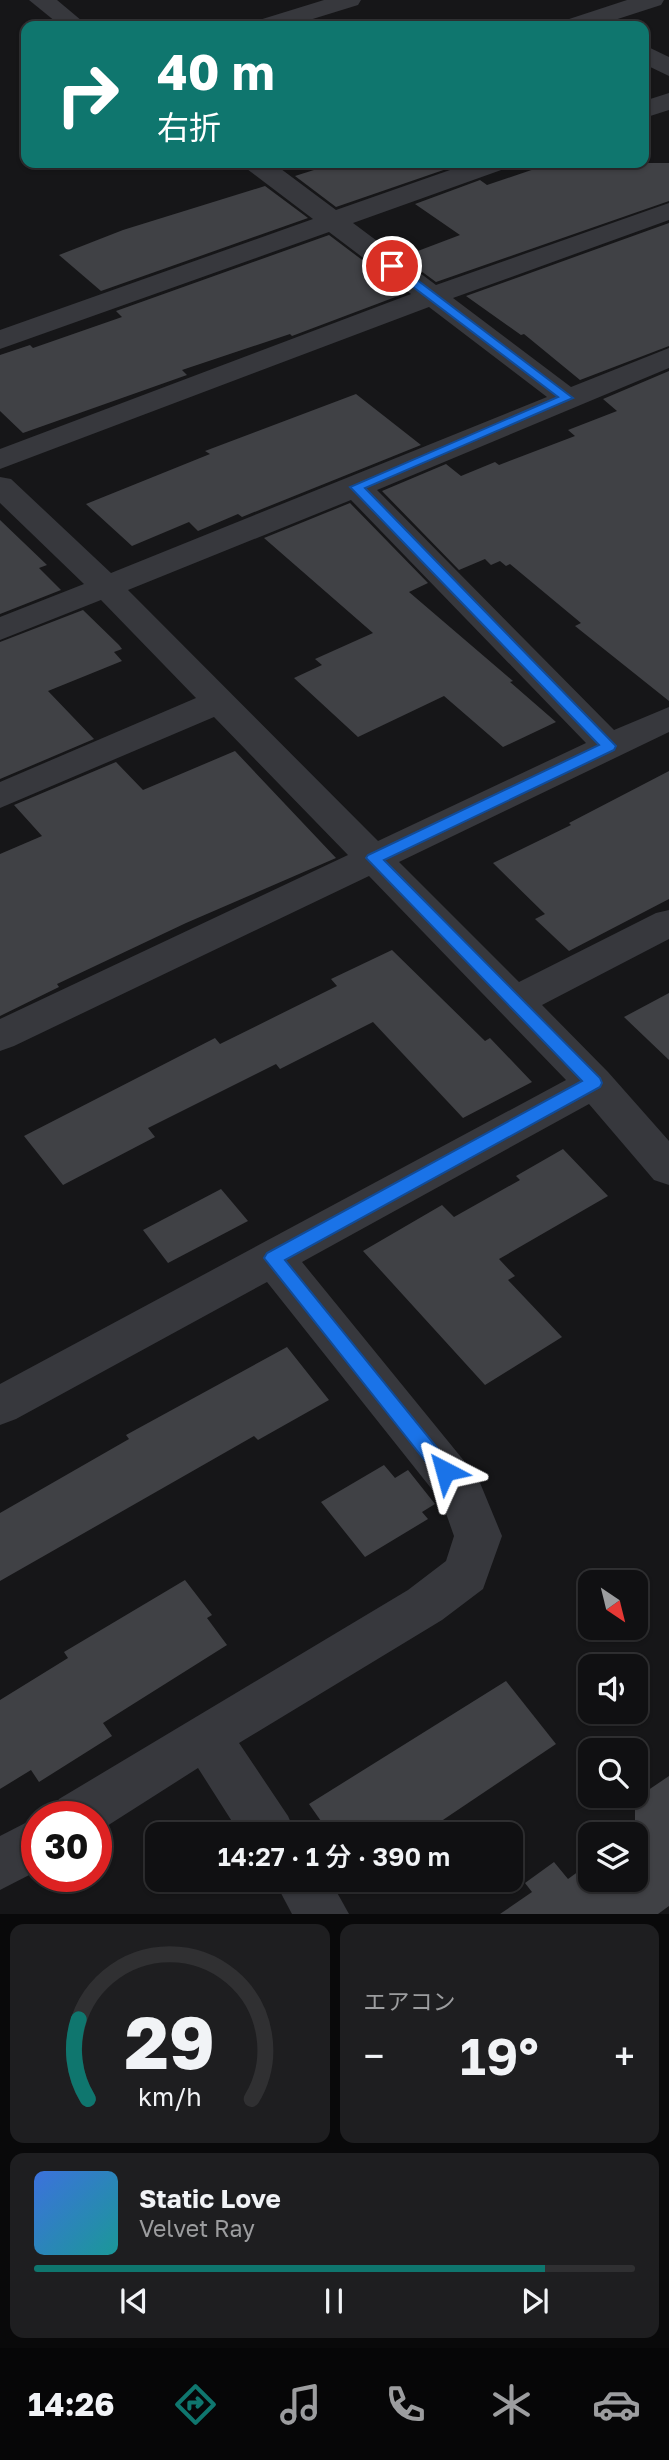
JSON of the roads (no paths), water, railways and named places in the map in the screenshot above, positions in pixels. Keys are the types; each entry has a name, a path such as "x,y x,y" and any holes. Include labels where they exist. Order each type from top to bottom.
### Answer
{"street":[{"path":"41,0 69,21"},
{"path":"281,21 349,0"},
{"path":"583,20 652,0"},
{"path":"649,56 669,68"},
{"path":"649,108 669,101"},
{"path":"263,168 566,398"},
{"path":"0,340 481,168"},
{"path":"0,460 433,296 669,211"},
{"path":"0,628 356,487 669,357"},
{"path":"0,486 106,586 220,701 594,1083 669,1169"},
{"path":"356,487 608,746"},
{"path":"0,796 220,701"},
{"path":"0,1036 669,718"},
{"path":"514,1002 669,923"},
{"path":"0,1406 594,1083"},
{"path":"101,1801 435,1597 466,1574 478,1536 462,1492 273,1258"},
{"path":"205,1735 262,1822"},
{"path":"0,1865 21,1852"},
{"path":"308,1892 323,1914"}]}
